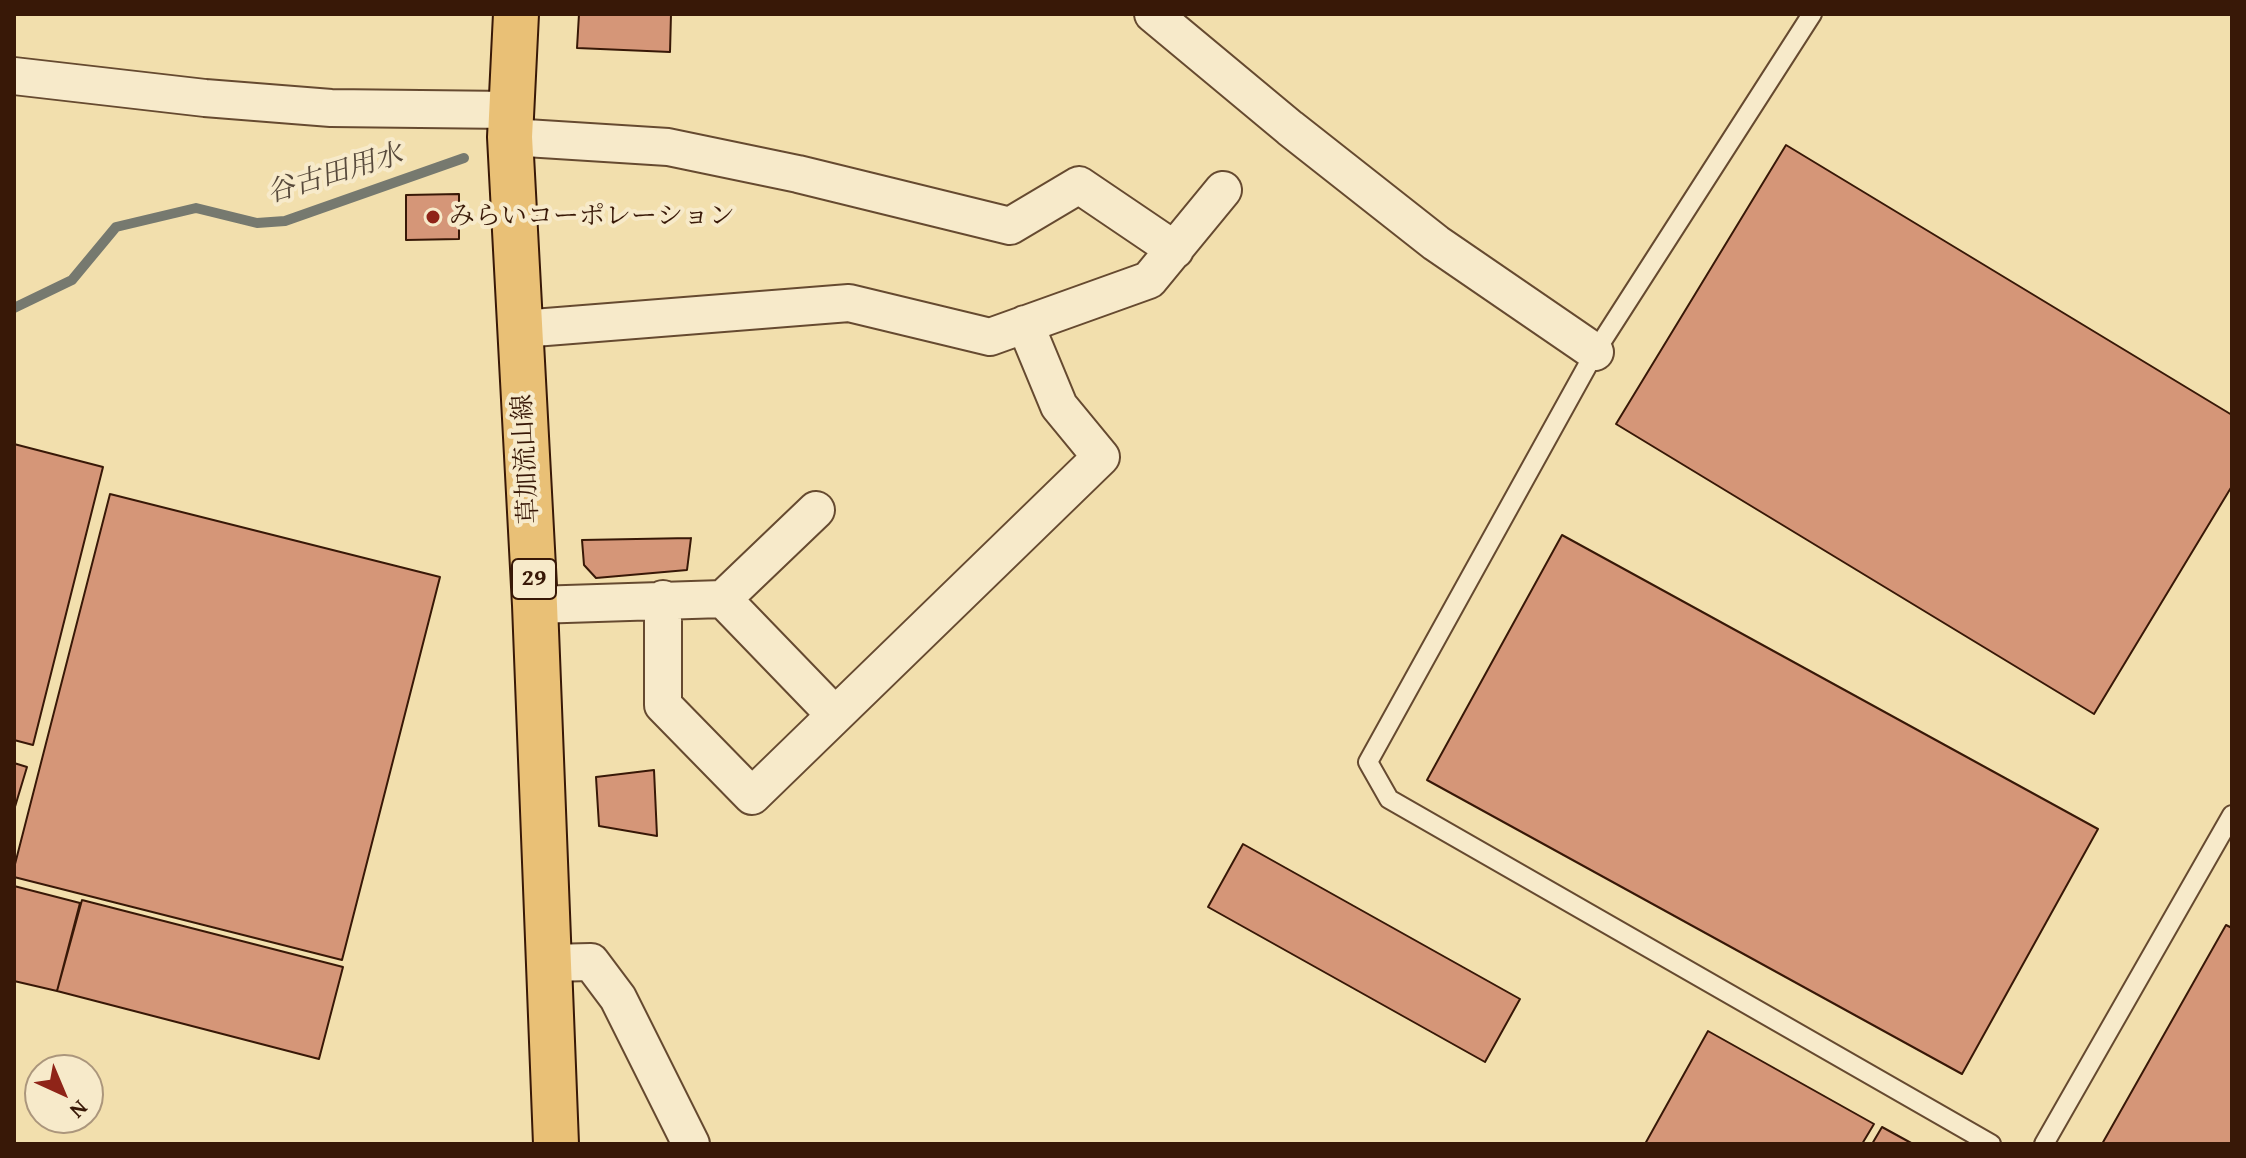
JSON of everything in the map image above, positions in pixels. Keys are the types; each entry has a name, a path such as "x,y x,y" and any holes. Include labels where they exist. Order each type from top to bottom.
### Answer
{"main road":[{"name":"草加流山線","path":"516,14 510,124 535,605 556,1144"}],"street":[{"path":"1153,14 1290,128 1436,243 1595,352"},
{"path":"14,76 205,98 510,124 668,147 798,174 1010,226 1079,185 1175,250"},
{"path":"521,329 849,303 990,337 1149,280 1223,190"},
{"path":"663,599 663,705 752,796 1101,457 1059,406 1025,324"},
{"path":"535,605 723,599 816,510"},
{"path":"723,599 835,715"},
{"path":"549,963 591,962 618,998 691,1144"}],"lane":[{"path":"1812,14 1595,352 1368,762 1389,799 1991,1144"},
{"path":"2044,1144 2232,815"}],"building":[{"path":"579,14 671,14 670,52 577,48"},
{"path":"1786,145 2232,415 2232,486 2094,714 1616,424"},
{"path":"459,194 459,239 406,240 406,195"},
{"path":"14,444 103,467 33,745 14,740"},
{"path":"110,494 440,577 342,960 14,877"},
{"path":"1562,535 2098,829 1962,1074 1427,780"},
{"path":"691,538 687,570 596,578 584,565 582,540"},
{"path":"14,763 27,767 14,810"},
{"path":"654,770 657,836 599,826 596,777"},
{"path":"1243,844 1520,999 1485,1062 1208,907"},
{"path":"14,886 80,903 57,991 14,981"},
{"path":"82,900 343,967 319,1059 57,991"},
{"path":"2226,925 2232,928 2232,1144 2102,1144"},
{"path":"1708,1031 1874,1124 1862,1144 1645,1144"},
{"path":"1882,1127 1913,1144 1872,1144"}],"waterway":[{"name":"谷古田用水","path":"14,308 72,280 116,227 196,208 257,223 285,221 464,158"}],"place":[{"name":"みらいコーポレーション","path":"433,217"}]}
